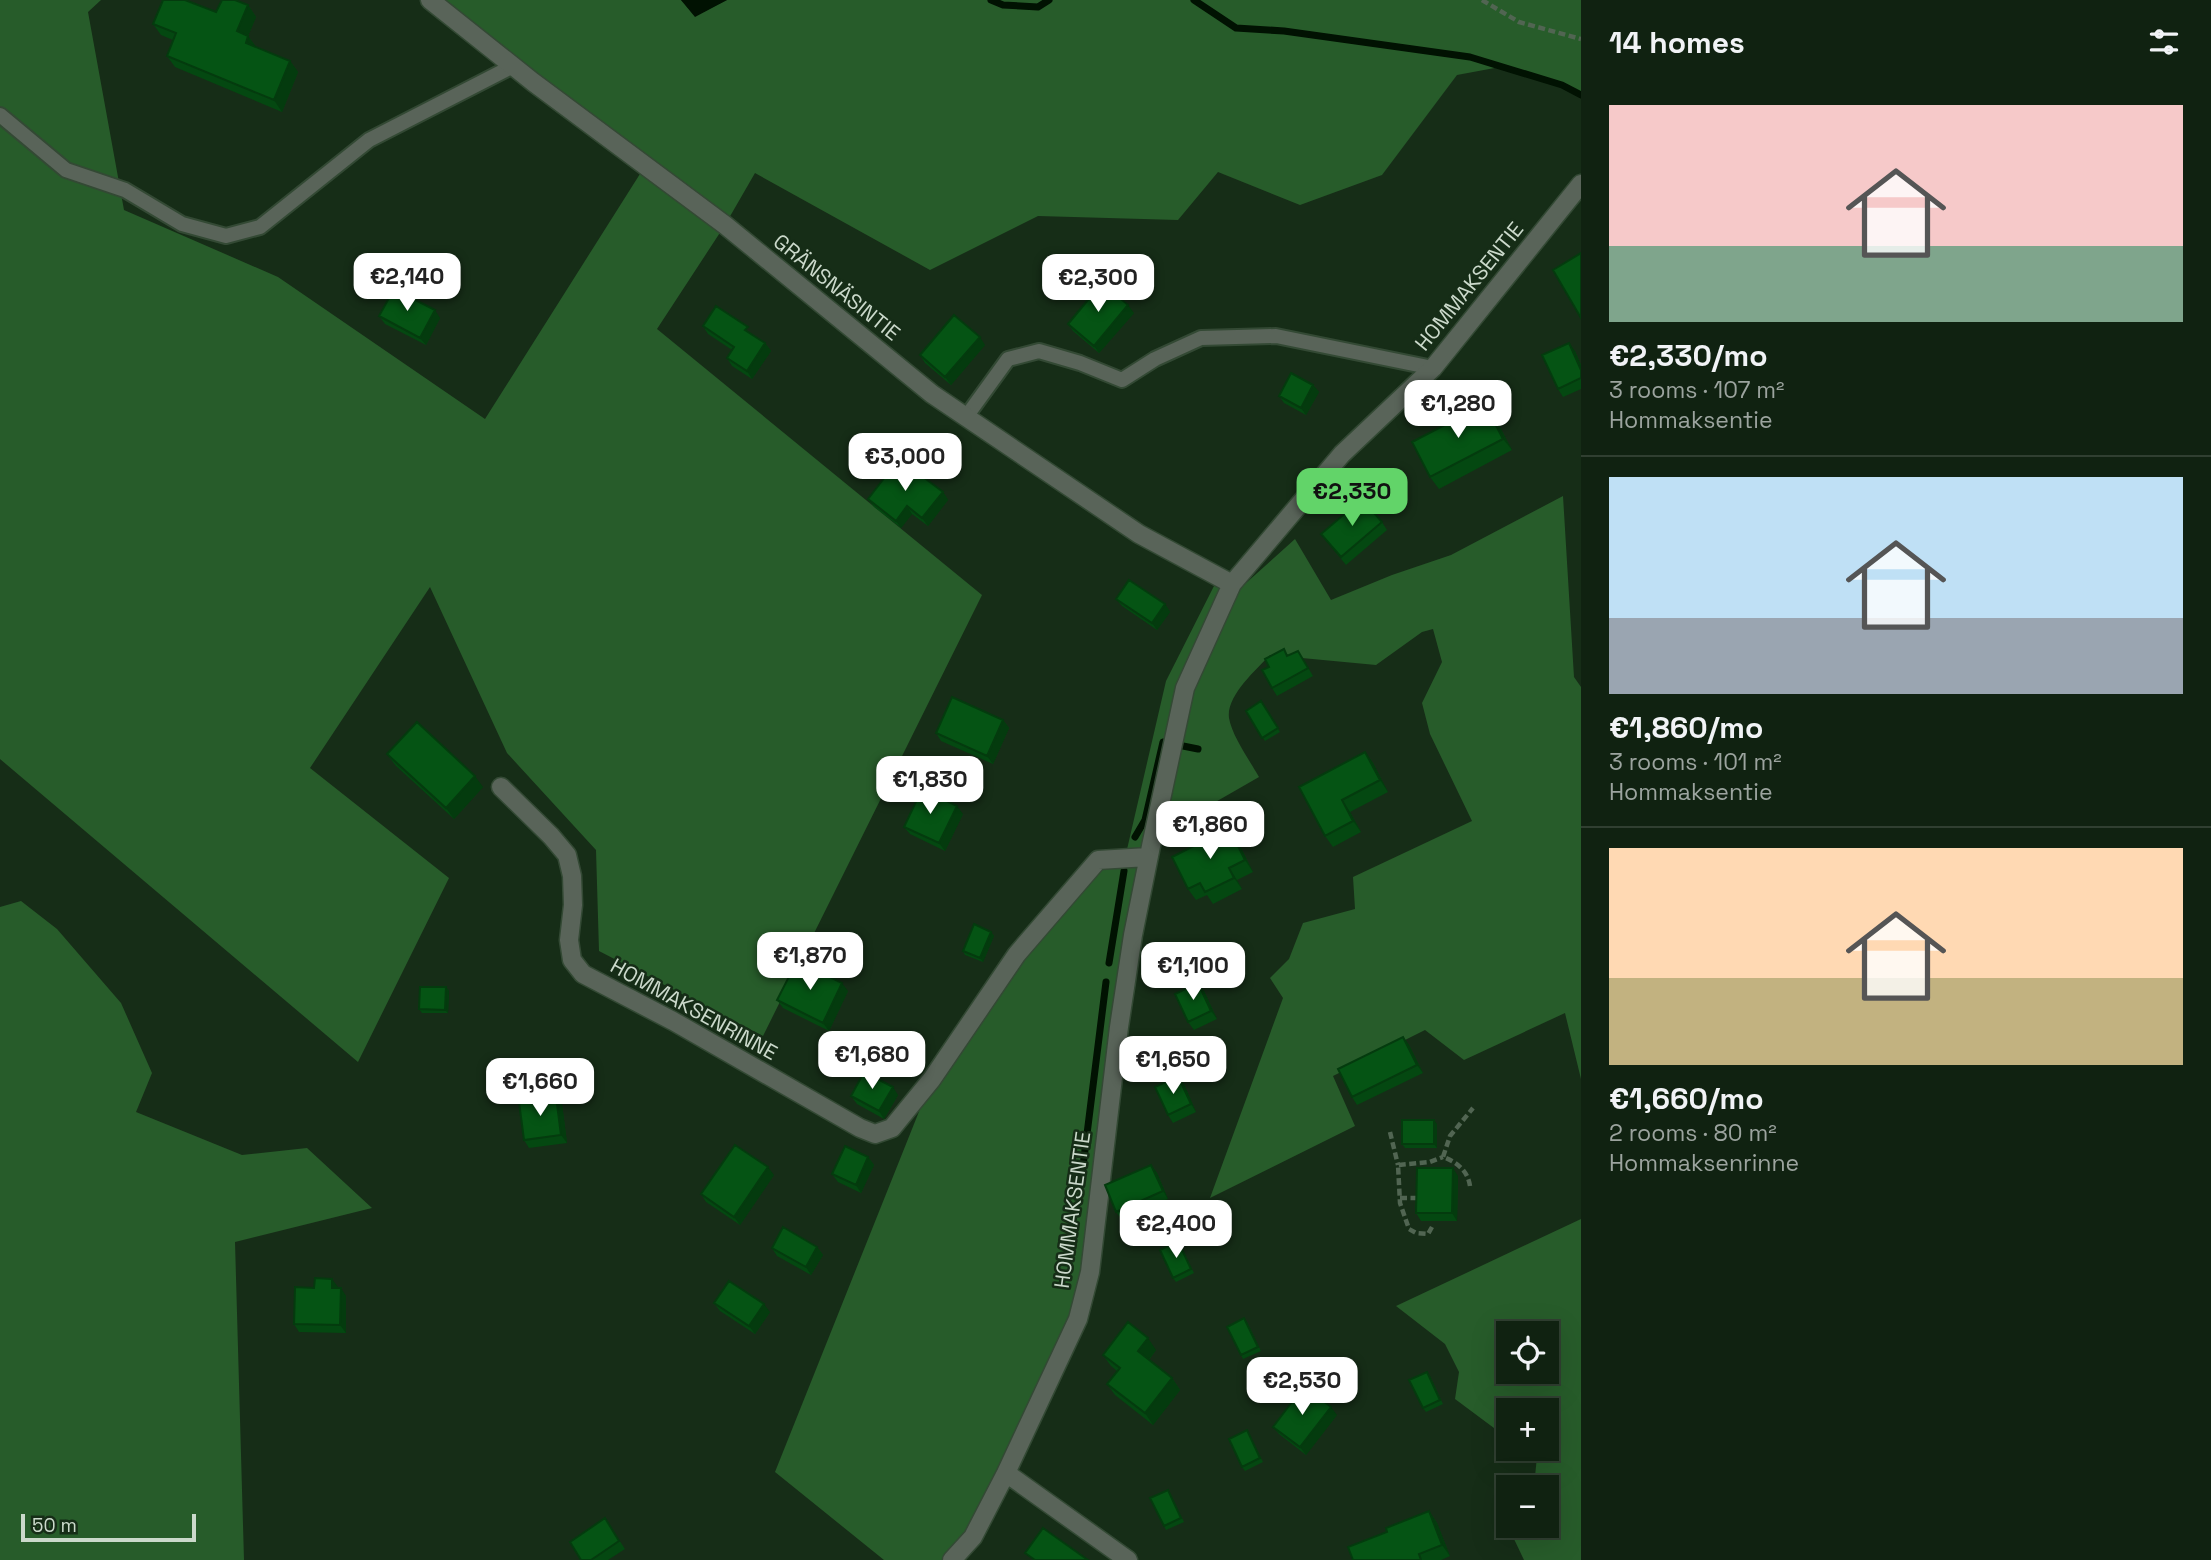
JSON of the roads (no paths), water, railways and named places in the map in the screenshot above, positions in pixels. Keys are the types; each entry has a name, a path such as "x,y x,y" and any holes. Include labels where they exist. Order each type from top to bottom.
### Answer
{"street":[{"name":"GRÄNSNÄSINTIE","path":"430,0 513,66 725,225 932,394 1139,534 1232,584"},
{"name":"HOMMAKSENTIE","path":"952,1560 973,1537 1078,1318 1090,1272 1126,980 1148,857 1185,688 1232,584 1342,454 1433,368 1581,184"},
{"name":"HOMMAKSENRINNE","path":"501,787 551,836 567,856 572,876 573,905 569,940 572,960 583,974 673,1021 860,1128 875,1133 892,1128 932,1079 1017,954 1098,860 1148,857"},
{"path":"1006,1473 1128,1560"}],"lane":[{"path":"0,115 66,170 125,190 181,224 226,236 260,227 369,140 513,66"},
{"path":"966,417 1008,359 1040,351 1122,380 1155,359 1201,338 1276,336 1433,368"}],"waterway":[{"path":"991,0 1003,5 1038,7 1049,0"},
{"path":"1194,0 1236,28 1284,31 1470,57 1562,85 1581,95"},
{"path":"1135,837 1145,820 1163,742 1198,749"},
{"path":"1109,963 1124,871"},
{"path":"1081,1182 1106,982"}]}
